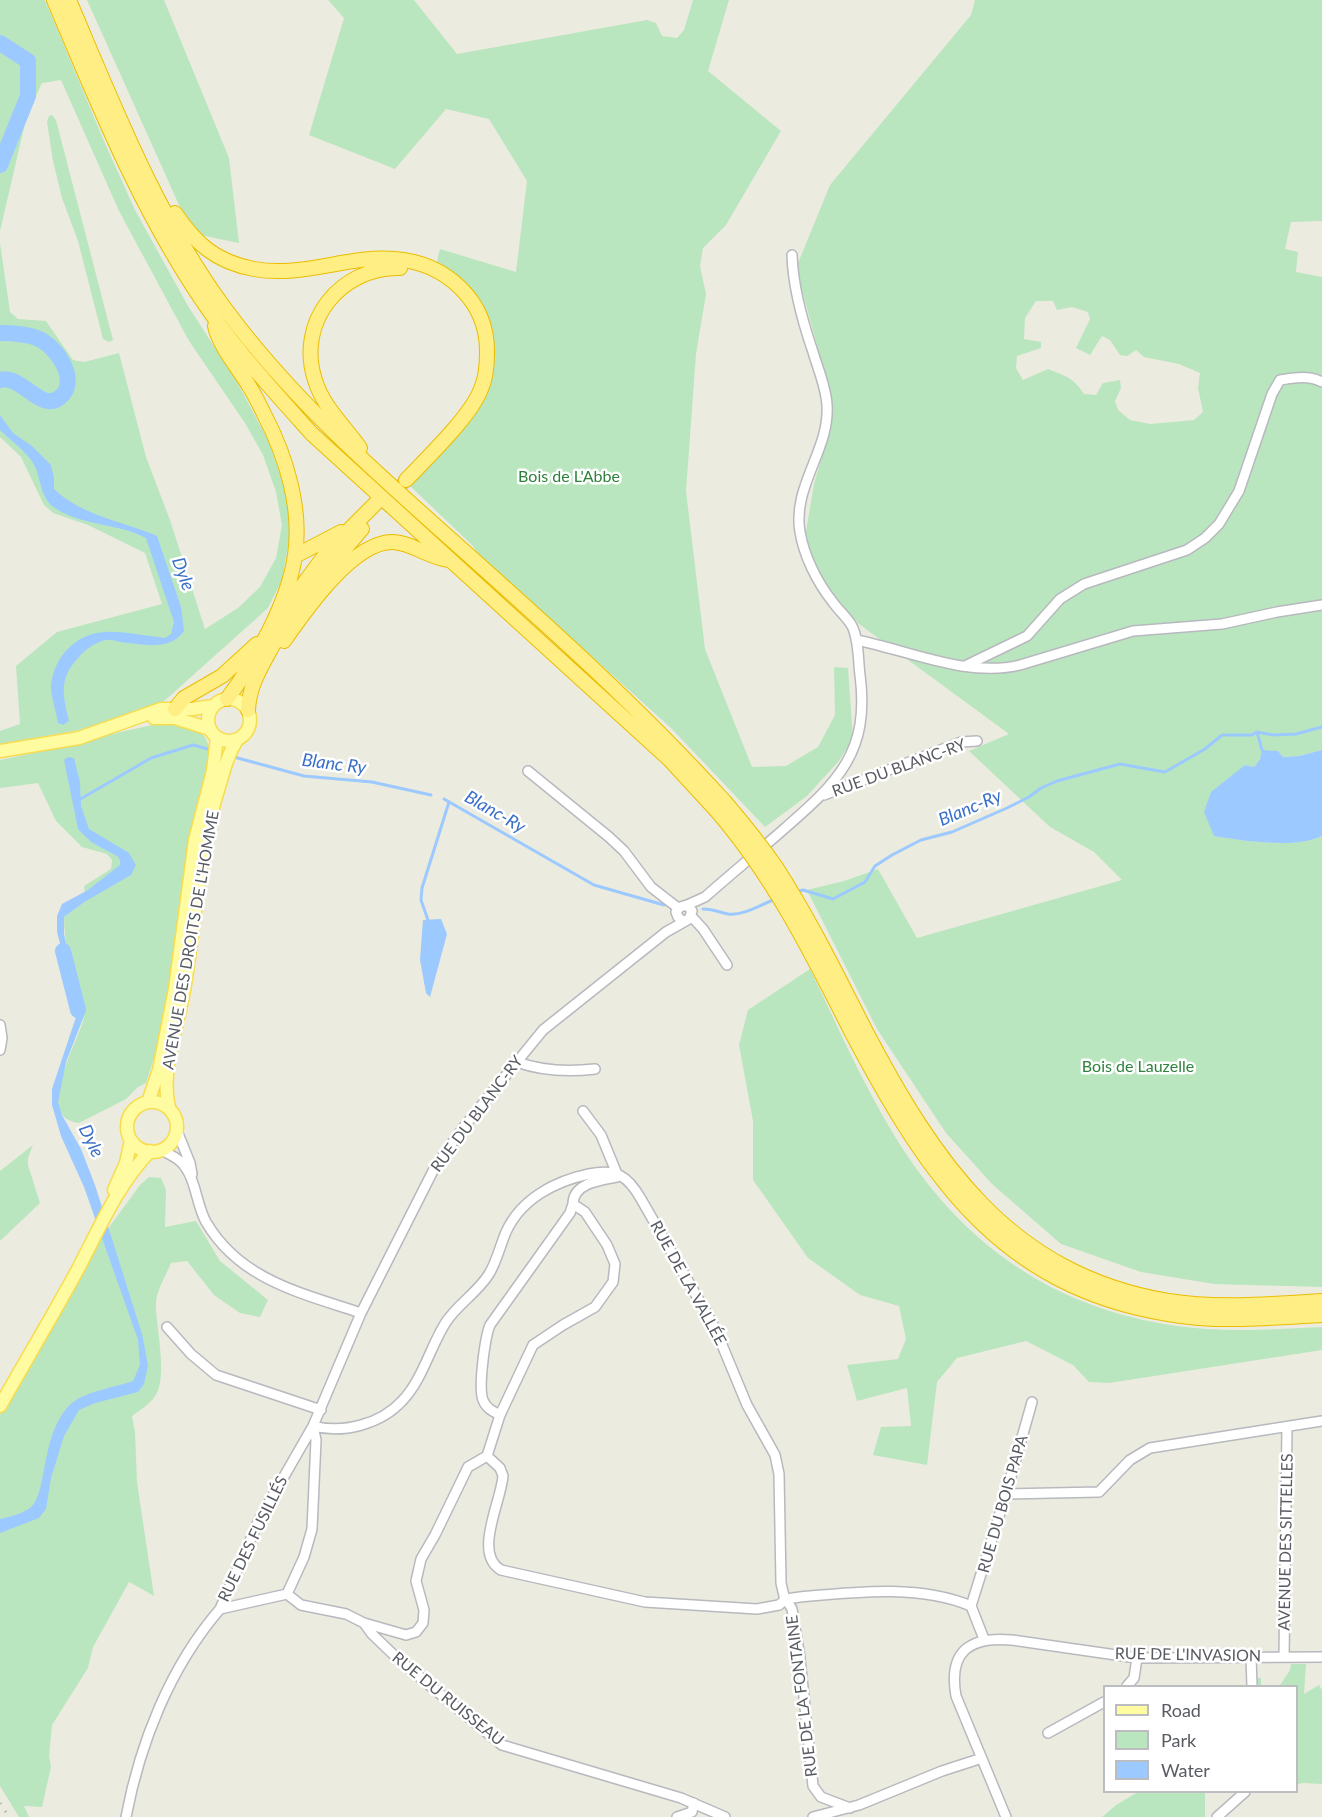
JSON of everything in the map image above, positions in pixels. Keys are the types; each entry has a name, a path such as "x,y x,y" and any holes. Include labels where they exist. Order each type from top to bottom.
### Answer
{"highway":[{"path":"54,0 101,110 137,185 173,254 213,316 267,385 312,434 751,833 793,894 825,950 858,1030 898,1116 921,1153 948,1188 989,1230 1023,1257 1044,1271 1092,1294 1169,1315 1221,1319 1322,1315"},
{"path":"69,0 149,181 184,246 225,309 279,377 371,468 625,698 678,750 720,806"},
{"path":"149,181 201,246 234,264 276,271 394,259 433,268 451,278 464,290 474,303 483,324 487,345 487,369 481,390 470,409 404,478 454,417 475,381 478,339 466,307 454,292 439,280 424,273 385,268 364,274 345,285 329,299 318,317 311,336 310,360 315,380 323,400 336,420 359,446 371,468"},
{"path":"213,316 216,333 250,387 279,448 293,496 296,522 295,556 283,600 252,662 227,699"},
{"path":"175,709 184,698 222,676 265,637 328,551 379,506 292,612 254,680 248,710"},
{"path":"295,556 357,524"},
{"path":"265,659 276,651 305,612 349,561 362,551 379,544 392,542 418,549 437,559 451,561"},
{"path":"858,1030 908,1109 958,1179 997,1219 1028,1244 1052,1259 1094,1281 1169,1301 1219,1305 1322,1301"}],"main road":[{"path":"134,720 175,718 214,733 223,740 237,740 247,731 250,724 248,710 236,700 219,701 213,706 208,718 214,733"},
{"path":"0,751 79,738 160,709 213,706"},
{"name":"AVENUE DES DROITS DE L'HOMME","path":"147,1102 159,1070 175,989 195,840 213,771 214,733"},
{"name":"AVENUE DES DROITS DE L'HOMME","path":"169,1107 166,1088 168,1072 184,989 204,843 223,772 237,740"},
{"path":"0,1406 111,1206 135,1168 156,1150 170,1144 177,1131 176,1118 169,1107 161,1103 147,1102 136,1108 130,1115 128,1127 131,1140 126,1163 111,1197 111,1206"},
{"path":"131,1140 138,1147 156,1150"}],"street":[{"name":"RUE DU BLANC-RY","path":"287,1594 304,1557 312,1529 316,1440 314,1426 361,1313 435,1167 463,1128 547,1026 666,932 685,913 822,796 848,761 860,726 863,706 856,640 852,627 822,587 809,560 800,533 798,515 799,502 821,443 826,423 827,404 800,309 792,255"},
{"path":"967,665 1027,636 1060,599 1084,584 1187,549 1205,537 1220,524 1239,491 1272,394 1280,380 1299,377 1322,382"},
{"path":"856,640 979,668 1007,668 1133,631 1222,624 1322,605"},
{"name":"RUE DU BLANC-RY","path":"822,796 961,742 977,741"},
{"path":"528,771 579,810 624,851 651,887 703,929 727,965"},
{"path":"0,1025 2,1038 0,1050"},
{"path":"517,1062 554,1070 595,1069"},
{"name":"RUE DE LA VALLÉE","path":"583,1111 601,1135 619,1175 633,1185 711,1321 747,1405 775,1455 779,1474 780,1576 786,1599"},
{"path":"177,1131 190,1163 198,1204 207,1223 228,1251 255,1274 361,1313"},
{"path":"156,1150 182,1163 192,1182"},
{"path":"314,1426 335,1429 362,1425 396,1407 413,1386 445,1324 489,1274 508,1227 525,1206 544,1191 566,1180 598,1173 619,1175"},
{"path":"500,1415 486,1407 481,1395 486,1337 490,1324 570,1213 572,1199 579,1188 619,1175"},
{"path":"364,1623 406,1635 413,1634 421,1628 424,1614 416,1581 419,1564 468,1467 487,1456 500,1415 533,1346 563,1325 595,1307 613,1282 615,1264 607,1245 585,1212 573,1204"},
{"path":"167,1327 191,1354 216,1375 321,1410"},
{"name":"RUE DU BOIS PAPA","path":"971,1606 1032,1402"},
{"path":"1006,1494 1099,1492 1130,1460 1150,1448 1322,1421"},
{"name":"RUE DES FUSILLÉS","path":"126,1817 132,1786 166,1689 209,1621 220,1609 259,1520 314,1426"},
{"name":"AVENUE DES SITTELLES","path":"1284,1657 1287,1426"},
{"path":"487,1456 500,1468 503,1476 488,1549 489,1558 501,1570 510,1573 655,1603 738,1608 771,1607 786,1599 912,1592 948,1597 971,1606 984,1639 964,1650 953,1668 953,1682 956,1696 1006,1817"},
{"path":"220,1609 287,1594"},
{"name":"RUE DU RUISSEAU","path":"287,1594 302,1605 346,1614 364,1623 392,1653 502,1745 694,1803 725,1817"},
{"name":"RUE DE LA FONTAINE","path":"786,1599 792,1609 800,1658 813,1786 821,1797 850,1808"},
{"name":"RUE DE L'INVASION","path":"984,1639 1012,1640 1137,1658 1322,1657"},
{"path":"1251,1657 1252,1685"},
{"path":"1128,1685 1134,1678 1137,1658"},
{"path":"1048,1733 1103,1703"},
{"path":"813,1817 850,1808 976,1760"},
{"path":"1216,1817 1243,1793"},
{"path":"677,1817 692,1812 694,1803"}],"green space":[{"path":"0,0 45,0 135,210 188,306 237,382 268,440 286,490 291,529 282,580 268,608 162,703 79,730 0,744 0,731 20,724 16,666 57,632 162,604 145,553 88,525 53,513 44,505 21,457 0,437 0,243 10,312 18,319 46,321 73,360 84,362 119,353 146,457 170,520 205,629 238,608 260,587 276,558 282,525 276,492 263,455 245,423 189,341 119,211 61,80 42,83 27,115 0,231"},
{"path":"87,0 164,0 229,158 239,243 200,235 179,205"},
{"name":"Bois de L'Abbe","path":"328,0 414,0 457,54 647,20 656,23 662,36 677,38 684,30 693,0 729,0 708,71 781,131 726,225 703,248 700,266 706,294 696,354 686,491 705,649 752,767 786,766 818,747 835,715 834,667 848,668 853,739 838,762 807,796 765,827 671,728 478,554 472,545 408,484 473,410 488,326 436,265 440,249 516,272 527,181 489,119 446,109 395,169 309,135 344,18"},
{"name":"Bois de Lauzelle","path":"975,0 1322,0 1322,221 1291,222 1285,249 1298,252 1296,272 1322,277 1322,750 1299,756 1283,757 1278,751 1260,759 1254,767 1245,765 1238,771 1215,836 1254,842 1284,843 1311,840 1322,836 1322,1287 1214,1284 1141,1272 1061,1244 992,1184 946,1133 877,1029 807,890 844,881 878,869 917,938 1122,880 1094,852 1050,827 969,751 1009,734 859,624 825,587 804,543 814,484 832,423 831,397 796,268 830,185 971,15","holes":["1036,301 1053,301 1057,310 1072,307 1088,312 1090,319 1076,348 1090,355 1102,336 1110,340 1120,355 1127,356 1136,350 1144,357 1179,364 1200,373 1198,388 1203,412 1194,420 1150,424 1130,420 1118,410 1115,401 1121,388 1120,380 1103,383 1096,395 1084,394 1072,380 1048,369 1023,380 1016,368 1017,356 1041,348 1041,342 1024,339 1025,318"]},
{"path":"52,115 56,120 113,340 109,342 103,339 78,241 62,198 47,122 49,116"},
{"path":"172,723 201,733 207,741 208,755 196,808 165,1016 146,1083 138,1087 126,1099 79,1123 65,1118 59,1107 58,1093 62,1076 84,1017 68,952 64,917 86,901 84,886 111,869 112,860 107,854 82,847 56,821 38,783 0,788 0,760 141,727"},
{"path":"810,969 871,1095 894,1135 920,1173 948,1208 979,1238 1013,1264 1049,1286 1089,1304 1131,1317 1177,1326 1213,1329 1322,1327 1322,1350 1109,1383 1089,1382 1073,1365 1026,1341 957,1358 937,1382 927,1465 873,1455 881,1427 911,1426 907,1388 857,1401 847,1365 898,1359 906,1339 899,1306 860,1295 808,1258 753,1180 753,1121 739,1045 748,1010"},
{"path":"33,1145 28,1165 40,1203 0,1241 0,1171"},
{"path":"149,1177 161,1178 166,1190 165,1227 196,1221 220,1261 268,1300 260,1317 240,1313 214,1295 187,1261 171,1263 156,1302 161,1367 158,1391 151,1401 132,1416 137,1482 154,1596 129,1582 93,1647 88,1668 52,1725 49,1756 51,1767 42,1807 24,1806 29,1817 19,1817 0,1786 0,1414 99,1241 140,1185"},
{"path":"1291,1664 1306,1664 1304,1694 1319,1685 1322,1690 1322,1784 1298,1785 1298,1685 1280,1685 1290,1670"},
{"path":"1255,1676 1261,1678 1261,1685 1255,1685"},
{"path":"1136,1793 1205,1793 1205,1817 1102,1817 1116,1805"}],"water":[{"path":"0,415 13,433 32,446 51,465 54,489 65,498 90,512 157,536 181,607 184,631 171,642 146,645 108,640 95,644 81,654 72,665 65,680 64,695 69,721 63,725 58,723 51,686 56,666 68,649 94,633 127,633 165,638 171,634 174,622 146,538 77,518 50,504 43,493 33,463 0,430"},
{"path":"1262,750 1278,751 1283,757 1299,756 1322,750 1322,836 1311,840 1284,843 1254,842 1214,836 1204,812 1211,792 1245,765 1254,767 1260,759"},
{"name":"Dyle","path":"68,757 74,758 80,782 81,806 89,829 129,853 136,865 131,875 86,901 64,917 64,934 83,1003 84,1016 66,1062 58,1102 62,1115 81,1149 95,1185 142,1334 148,1365 144,1384 138,1392 95,1403 79,1410 64,1436 51,1478 46,1509 39,1518 0,1533 0,1519 23,1512 30,1508 36,1500 50,1442 64,1412 81,1397 133,1381 140,1365 138,1340 84,1187 61,1136 52,1105 52,1089 76,1017 75,1001 57,932 57,916 62,904 88,890 120,865 117,856 91,842 78,829 64,760"},
{"path":"441,919 447,934 430,997 426,993 420,960 423,920"}],"waterway":[{"name":"Dyle","path":"0,43 28,61 28,96 0,165"},
{"name":"Dyle","path":"0,333 28,336 45,342 59,356 64,365 68,383 59,398 52,401 38,397 15,382 0,380"},
{"name":"Blanc-Ry","path":"796,892 803,890 833,899 865,882 875,866 892,855 921,840 952,832 1007,808 1057,781 1120,764 1165,772 1205,749 1222,735 1252,735 1257,732 1273,735 1296,734 1322,727"},
{"path":"1257,732 1262,750"},
{"name":"Blanc Ry","path":"77,801 151,758 193,745 208,749"},
{"name":"Blanc Ry","path":"234,757 304,776 372,782 431,795"},
{"name":"Blanc-Ry","path":"444,799 594,885 664,905"},
{"path":"429,923 421,900 422,888 449,802"},
{"name":"Blanc-Ry","path":"703,909 734,914 776,899"},
{"name":"Dyle","path":"63,951 78,1010"}],"tunnel":[{"path":"381,508 406,480"}],"railway":[{"path":"0,1803 9,1817"}]}
